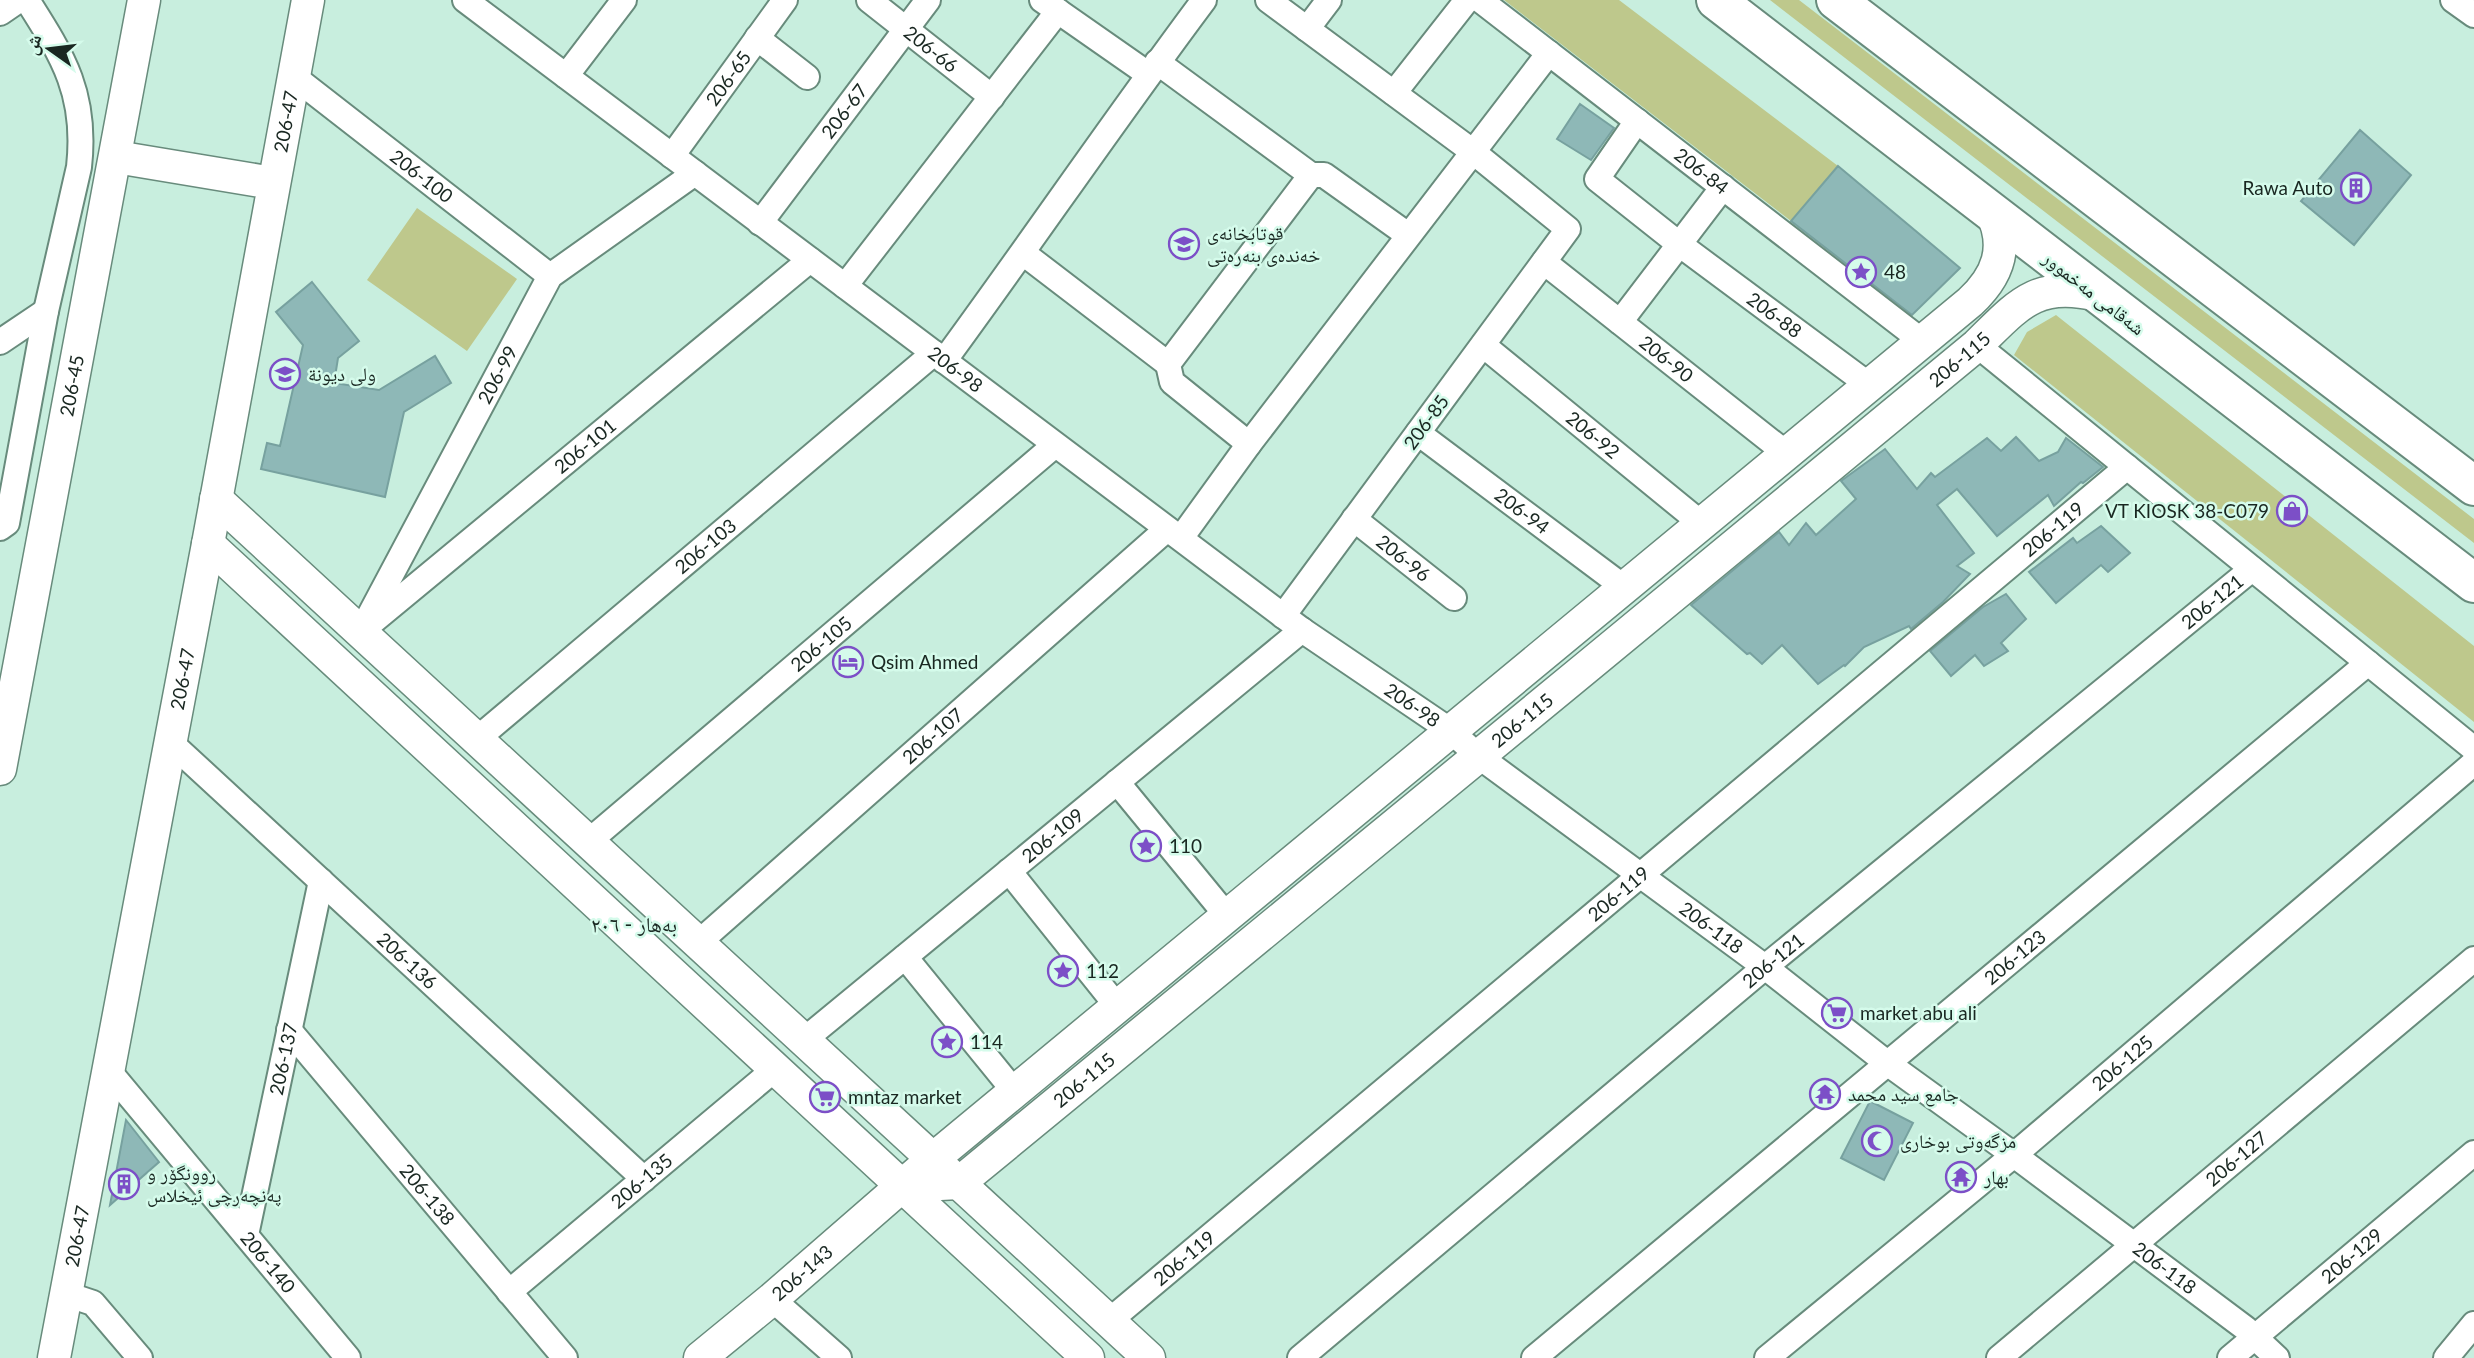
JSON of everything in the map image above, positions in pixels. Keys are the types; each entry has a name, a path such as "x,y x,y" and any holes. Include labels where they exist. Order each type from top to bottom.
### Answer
{"highway":[{"name":"شەقامی مەخموور","path":"1716,0 2474,583"},
{"path":"1836,0 2474,486"}],"street":[{"path":"0,13 19,0"},
{"path":"4,525 82,145 74,89 66,63 27,0"},
{"name":"206-45","path":"0,769 144,0"},
{"name":"206-47","path":"54,1358 308,0"},
{"name":"206-98","path":"464,0 1292,623 1451,731 1477,755"},
{"path":"566,76 624,0"},
{"name":"206-65","path":"672,156 785,0"},
{"name":"206-66","path":"869,0 992,97"},
{"name":"206-67","path":"760,223 929,0"},
{"name":"206-103","path":"477,739 939,357 1023,253 1152,68 1204,0"},
{"path":"1268,0 1472,150"},
{"path":"1307,29 1329,0"},
{"path":"1394,93 1467,0"},
{"name":"206-84","path":"1480,0 1922,341"},
{"path":"2453,0 2474,15"},
{"path":"845,286 992,97 1050,6 1152,68 1311,175 1324,175 1408,235"},
{"path":"757,38 807,77"},
{"name":"206-107","path":"698,943 1174,534 1249,444 1549,53"},
{"name":"206-100","path":"293,76 550,276"},
{"name":"206-88","path":"1637,121 1597,179 1679,244 1869,385"},
{"path":"82,145 116,157 273,183"},
{"name":"206-85","path":"1292,623 1354,519 1568,229 1472,150"},
{"name":"206-99","path":"360,632 550,276 695,173"},
{"path":"1168,365 1311,175"},
{"path":"1620,322 1723,187"},
{"name":"206-115","path":"933,1158 1983,290 1998,260 2000,243 1998,226 1991,211"},
{"path":"1023,253 1168,365 1172,382 1249,444"},
{"name":"206-101","path":"360,632 810,260"},
{"name":"206-90","path":"1544,262 1787,454"},
{"name":"206-115","path":"960,1183 1477,755 1663,606 1977,345 2009,314 2027,300 2057,290 2072,289 2097,295"},
{"path":"1983,290 2009,314"},
{"path":"0,342 46,311"},
{"name":"206-92","path":"1483,345 1702,524"},
{"path":"1977,345 2474,749"},
{"name":"206-94","path":"1418,433 1625,588"},
{"name":"206-105","path":"588,842 1055,445"},
{"name":"206-119","path":"1109,1321 2127,467"},
{"path":"216,499 1149,1358"},
{"name":"206-96","path":"1354,519 1454,598"},
{"path":"208,544 1088,1358"},
{"name":"206-121","path":"1300,1358 1765,967 2252,569"},
{"name":"206-109","path":"804,1040 1117,782 1292,623"},
{"name":"206-123","path":"1534,1358 2368,663"},
{"name":"206-136","path":"169,741 644,1179"},
{"name":"206-118","path":"1477,755 1765,967 1887,1063 2255,1337 2277,1358"},
{"name":"206-125","path":"1767,1358 2014,1155 2474,763"},
{"path":"1117,782 1227,916"},
{"path":"1009,871 1117,1006"},
{"name":"206-137","path":"246,1235 321,881"},
{"path":"905,957 1014,1091"},
{"name":"206-127","path":"1998,1358 2474,959"},
{"name":"206-138","path":"289,1030 565,1358"},
{"name":"206-135","path":"509,1292 775,1069"},
{"name":"206-140","path":"108,1070 348,1358"},
{"name":"206-129","path":"2230,1358 2474,1153"},
{"name":"206-143","path":"700,1358 772,1299 933,1158"},
{"path":"902,1186 960,1183"},
{"path":"66,1294 93,1303 140,1358"},
{"path":"772,1299 839,1358"},
{"path":"2446,1358 2474,1324"}],"green space":[{"path":"1504,0 1619,0 1838,166 1791,221"},
{"path":"1770,0 1799,0 2474,519 2474,543"},
{"path":"417,208 517,279 467,351 367,280"},
{"path":"2056,315 2474,646 2474,722 2014,355 2027,332"}],"building":[{"path":"1580,104 1614,128 1591,160 1557,139"},
{"name":"Rawa Auto","path":"2360,130 2411,175 2354,245 2301,201"},
{"path":"1838,166 1960,268 1912,315 1791,221"},
{"path":"312,282 359,341 338,358 334,383 379,390 435,356 451,383 404,412 385,497 261,469 267,443 280,446 303,345 276,312"},
{"path":"2016,437 2039,461 2058,452 2066,438 2103,467 2054,506 2048,495 1997,536 1957,489 1937,505 1974,553 1957,566 1970,574 1911,629 1909,626 1864,647 1845,666 1818,684 1782,645 1762,664 1691,605 1779,532 1789,545 1806,523 1816,535 1856,499 1841,481 1885,449 1917,489 1931,473 1935,477 1987,438 2001,451"},
{"path":"2101,526 2130,553 2108,572 2101,565 2056,603 2029,572 2073,538 2077,543"},
{"path":"2006,594 2026,619 2001,643 2008,651 1984,666 1975,655 1951,676 1930,651 1983,607"},
{"name":"مزگەوتی بوخاری","path":"1870,1101 1913,1123 1884,1180 1841,1158"},
{"name":"روونگۆر و په‌نچه‌رچی ئیخلاس","path":"126,1120 159,1162 110,1205"}],"place":[{"name":"Rawa Auto","path":"2356,188"},
{"name":"قوتابخانەی خەندەی بنەرەتی","path":"1184,244"},
{"name":"48","path":"1861,272"},
{"name":"ولی دیونة","path":"285,374"},
{"name":"VT KIOSK 38-C079","path":"2292,511"},
{"name":"Qsim Ahmed","path":"848,662"},
{"name":"110","path":"1146,846"},
{"name":"112","path":"1063,971"},
{"name":"market abu ali","path":"1837,1013"},
{"name":"114","path":"947,1042"},
{"name":"جامع سيد محمد","path":"1825,1094"},
{"name":"mntaz market","path":"825,1097"},
{"name":"مزگەوتی بوخاری","path":"1877,1141"},
{"name":"بهار","path":"1961,1177"},
{"name":"روونگۆر و په‌نچه‌رچی ئیخلاس","path":"124,1184"}],"district":[{"name":"بەهار - ٢٠٦","path":"634,925"}]}
